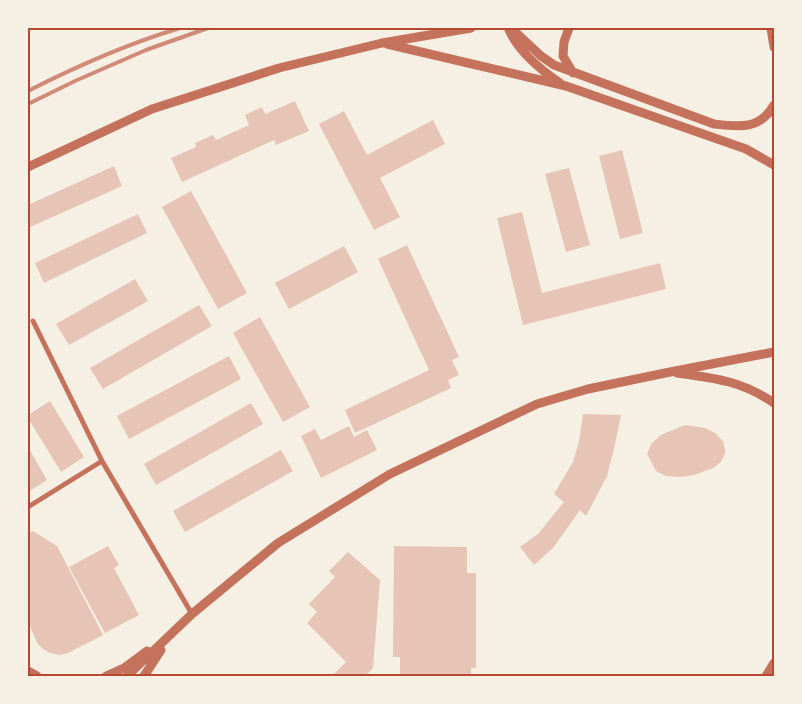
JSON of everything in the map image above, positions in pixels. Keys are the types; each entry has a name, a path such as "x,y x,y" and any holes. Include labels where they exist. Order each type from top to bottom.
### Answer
{"street":[{"path":"28,167 152,109 279,68 382,43 472,28"},
{"path":"510,28 512,36 522,50 543,72 566,86"},
{"path":"510,28 554,65 574,74 714,124 739,127 756,124 774,105"},
{"path":"569,28 562,56 574,74"},
{"path":"771,28 774,46"},
{"path":"382,43 566,86 746,149 774,165"},
{"path":"32,321 102,460 192,614"},
{"path":"127,676 192,614 278,543 390,474 537,404 588,389 774,352"},
{"path":"670,372 723,379 757,391 774,403"},
{"path":"28,507 102,460"},
{"path":"106,676 124,668 173,631"},
{"path":"144,676 173,631"},
{"path":"766,676 774,663"},
{"path":"28,671 37,676"}],"building":[{"path":"295,101 309,131 276,145 274,140 182,182 171,158 196,147 195,143 213,135 216,140 249,125 245,115 262,107 265,114"},
{"path":"344,111 367,155 433,120 445,144 380,178 400,217 374,230 319,124"},
{"path":"622,150 643,233 620,239 599,156"},
{"path":"114,166 122,186 28,228 28,205"},
{"path":"569,168 590,245 566,252 545,174"},
{"path":"191,191 247,293 218,309 162,207"},
{"path":"522,212 542,293 660,263 666,289 523,325 497,218"},
{"path":"138,214 147,233 44,283 35,263"},
{"path":"407,245 459,357 452,360 459,375 448,380 451,388 355,433 345,410 429,370 378,259"},
{"path":"344,246 358,272 289,309 275,283"},
{"path":"135,279 148,301 69,345 56,324"},
{"path":"199,305 212,326 103,389 90,368"},
{"path":"260,317 310,407 283,422 233,333"},
{"path":"229,356 241,379 129,439 117,416"},
{"path":"50,401 84,457 61,472 28,418 28,415"},
{"path":"251,403 263,424 156,485 144,464"},
{"path":"583,414 621,415 607,476 586,516 580,510 553,548 534,565 520,547 538,534 564,502 554,494 573,462 579,441"},
{"path":"685,425 705,428 715,433 723,441 725,453 721,462 713,468 694,475 682,477 666,476 656,471 647,454 651,444 661,435"},
{"path":"349,426 354,437 367,430 377,450 321,478 301,436 315,429 321,440"},
{"path":"28,447 47,480 28,492"},
{"path":"281,450 293,471 185,532 173,511"},
{"path":"33,531 57,546 103,635 68,653 59,655 43,649 37,643 28,621 28,534"},
{"path":"108,546 119,565 114,568 139,615 105,633 69,567"},
{"path":"394,546 467,547 467,573 476,573 476,668 471,668 471,676 400,675 400,657 393,657"},
{"path":"348,552 380,580 373,668 365,676 332,676 346,662 307,623 317,612 309,604 335,577 329,571"}],"railway":[{"path":"28,91 102,56 180,28"},
{"path":"28,104 146,50 208,28"}]}
